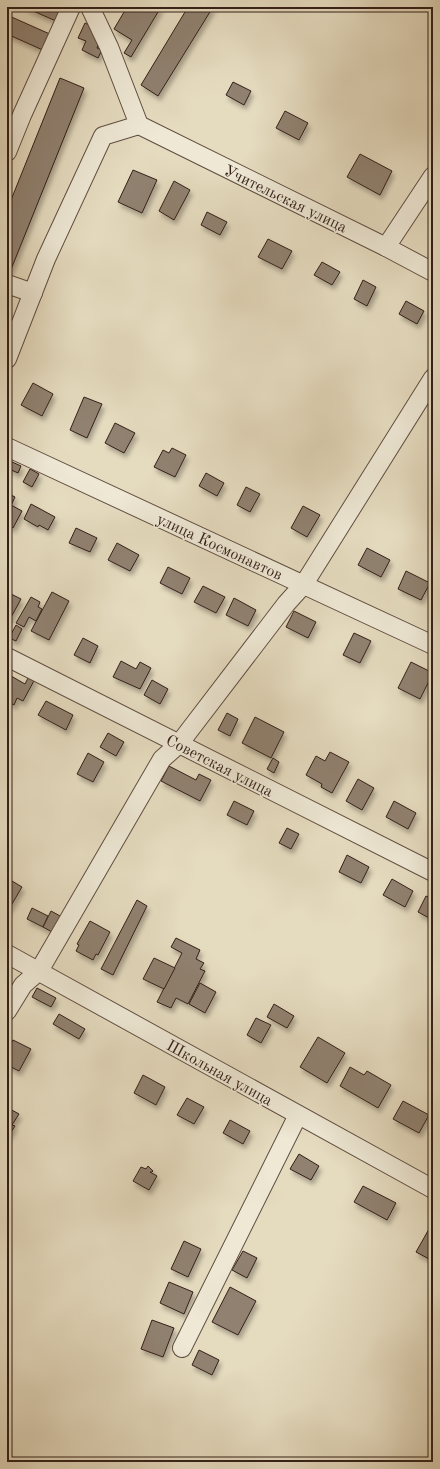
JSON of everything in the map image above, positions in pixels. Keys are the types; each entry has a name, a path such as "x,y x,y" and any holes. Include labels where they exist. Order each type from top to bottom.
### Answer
{"street":[{"path":"7,152 22,115 71,7"},
{"path":"7,359 46,259 103,136 139,125 109,47 90,7"},
{"name":"Учительская улица","path":"139,125 386,247 433,272"},
{"path":"386,247 433,176"},
{"path":"7,284 33,293"},
{"path":"7,1011 23,985 39,971 162,759 180,744 286,604 304,584 433,378"},
{"name":"улица Космонавтов","path":"7,447 433,645"},
{"name":"Советская улица","path":"7,657 433,872"},
{"name":"Школьная улица","path":"7,954 433,1189"},
{"path":"182,1348 298,1115"}],"building":[{"path":"24,7 62,7 56,21"},
{"path":"127,7 161,7 131,57 124,53 132,40 114,29"},
{"path":"188,7 213,7 158,96 141,85"},
{"path":"7,15 52,35 45,51 7,34"},
{"path":"85,23 91,26 101,38 97,48 102,50 98,58 82,50 86,41 78,38"},
{"path":"60,78 84,88 10,272 7,271 7,210"},
{"path":"233,82 251,91 244,105 226,95"},
{"path":"285,111 308,123 299,140 276,128"},
{"path":"360,154 392,171 380,195 347,177"},
{"path":"133,170 157,180 142,213 118,202"},
{"path":"174,181 190,190 174,220 159,211"},
{"path":"207,212 227,222 220,235 201,225"},
{"path":"268,239 292,251 282,269 258,257"},
{"path":"322,262 340,272 332,285 314,275"},
{"path":"363,280 376,287 367,306 354,299"},
{"path":"406,301 424,311 417,324 399,314"},
{"path":"33,383 53,394 42,416 21,405"},
{"path":"84,397 102,404 87,438 70,430"},
{"path":"115,423 135,433 124,453 105,443"},
{"path":"172,448 186,455 175,477 154,467 163,450 169,453"},
{"path":"10,461 21,466 18,473 7,468"},
{"path":"30,469 39,474 32,487 23,482"},
{"path":"206,473 224,483 217,496 199,486"},
{"path":"246,487 260,494 250,512 237,505"},
{"path":"7,493 15,497 8,512 7,511"},
{"path":"31,504 55,517 48,530 39,525 38,527 24,519"},
{"path":"11,505 22,511 13,528 7,525 7,514"},
{"path":"303,506 320,515 307,537 291,528"},
{"path":"76,528 97,538 90,552 69,543"},
{"path":"117,543 139,555 130,571 108,560"},
{"path":"367,548 390,560 381,577 358,565"},
{"path":"168,567 190,578 182,594 160,583"},
{"path":"406,571 430,583 421,600 398,589"},
{"path":"203,586 225,597 216,613 194,602"},
{"path":"7,592 21,599 9,621 7,620"},
{"path":"52,592 69,601 49,640 31,631"},
{"path":"31,597 40,602 38,607 42,609 36,621 29,617 24,627 16,623"},
{"path":"234,598 256,610 248,626 226,615"},
{"path":"294,611 316,622 308,638 286,627"},
{"path":"16,625 22,629 16,641 9,638"},
{"path":"354,633 371,641 360,663 343,655"},
{"path":"83,638 98,646 90,663 74,655"},
{"path":"121,661 136,669 140,662 151,668 140,689 113,677"},
{"path":"411,662 433,673 420,699 398,688"},
{"path":"11,676 25,684 29,676 35,679 23,701 17,698 14,705 7,701 7,683"},
{"path":"152,680 168,689 160,704 144,695"},
{"path":"46,701 73,715 66,730 38,715"},
{"path":"227,713 238,719 230,736 218,730"},
{"path":"255,717 284,732 271,758 242,743"},
{"path":"108,733 124,742 116,756 100,747"},
{"path":"330,752 349,762 332,793 321,787 322,784 306,775 316,756 325,761"},
{"path":"88,753 104,762 93,782 77,774"},
{"path":"273,758 279,762 274,773 267,769"},
{"path":"169,766 196,780 199,774 211,780 200,801 161,781"},
{"path":"358,779 374,788 362,810 346,801"},
{"path":"234,801 254,811 247,825 227,815"},
{"path":"394,801 416,813 408,829 386,817"},
{"path":"287,828 299,834 291,849 279,843"},
{"path":"347,855 369,867 361,883 339,872"},
{"path":"7,878 22,887 9,909 7,907"},
{"path":"392,879 413,891 405,907 383,895"},
{"path":"426,896 433,899 433,920 418,912"},
{"path":"137,900 147,906 113,975 101,969"},
{"path":"32,908 48,916 43,927 27,919"},
{"path":"51,911 62,917 54,933 43,927"},
{"path":"90,921 110,932 98,955 96,954 93,960 76,951 79,945 77,944"},
{"path":"176,938 200,950 196,959 204,963 200,969 205,971 188,1004 176,998 171,1008 157,1002 182,953 171,947"},
{"path":"154,958 175,968 164,989 143,979"},
{"path":"200,983 216,992 205,1013 189,1004"},
{"path":"37,988 56,998 51,1007 32,997"},
{"path":"274,1004 294,1016 287,1028 267,1017"},
{"path":"59,1014 85,1029 79,1039 53,1024"},
{"path":"256,1018 271,1025 261,1043 247,1035"},
{"path":"318,1037 345,1053 327,1083 300,1067"},
{"path":"13,1040 31,1049 19,1071 7,1065 7,1052"},
{"path":"350,1067 364,1075 367,1071 391,1085 378,1108 340,1086"},
{"path":"143,1075 165,1087 156,1105 134,1093"},
{"path":"187,1098 204,1107 194,1124 177,1115"},
{"path":"403,1101 429,1115 419,1133 393,1119"},
{"path":"10,1109 19,1114 12,1125 15,1126 7,1138 7,1114"},
{"path":"230,1120 250,1131 243,1144 223,1133"},
{"path":"299,1154 319,1166 311,1180 290,1169"},
{"path":"148,1166 153,1171 150,1172 157,1176 149,1190 133,1181 141,1167 146,1169"},
{"path":"363,1186 396,1203 387,1220 354,1202"},
{"path":"433,1222 433,1256 431,1260 416,1252"},
{"path":"184,1241 201,1249 188,1277 171,1269"},
{"path":"243,1251 257,1258 247,1278 232,1270"},
{"path":"169,1282 193,1292 184,1314 160,1303"},
{"path":"230,1287 256,1301 238,1335 212,1322"},
{"path":"152,1320 174,1328 163,1357 141,1349"},
{"path":"199,1350 219,1360 212,1375 192,1365"},
{"path":"7,1455 23,1462 7,1462"}]}
